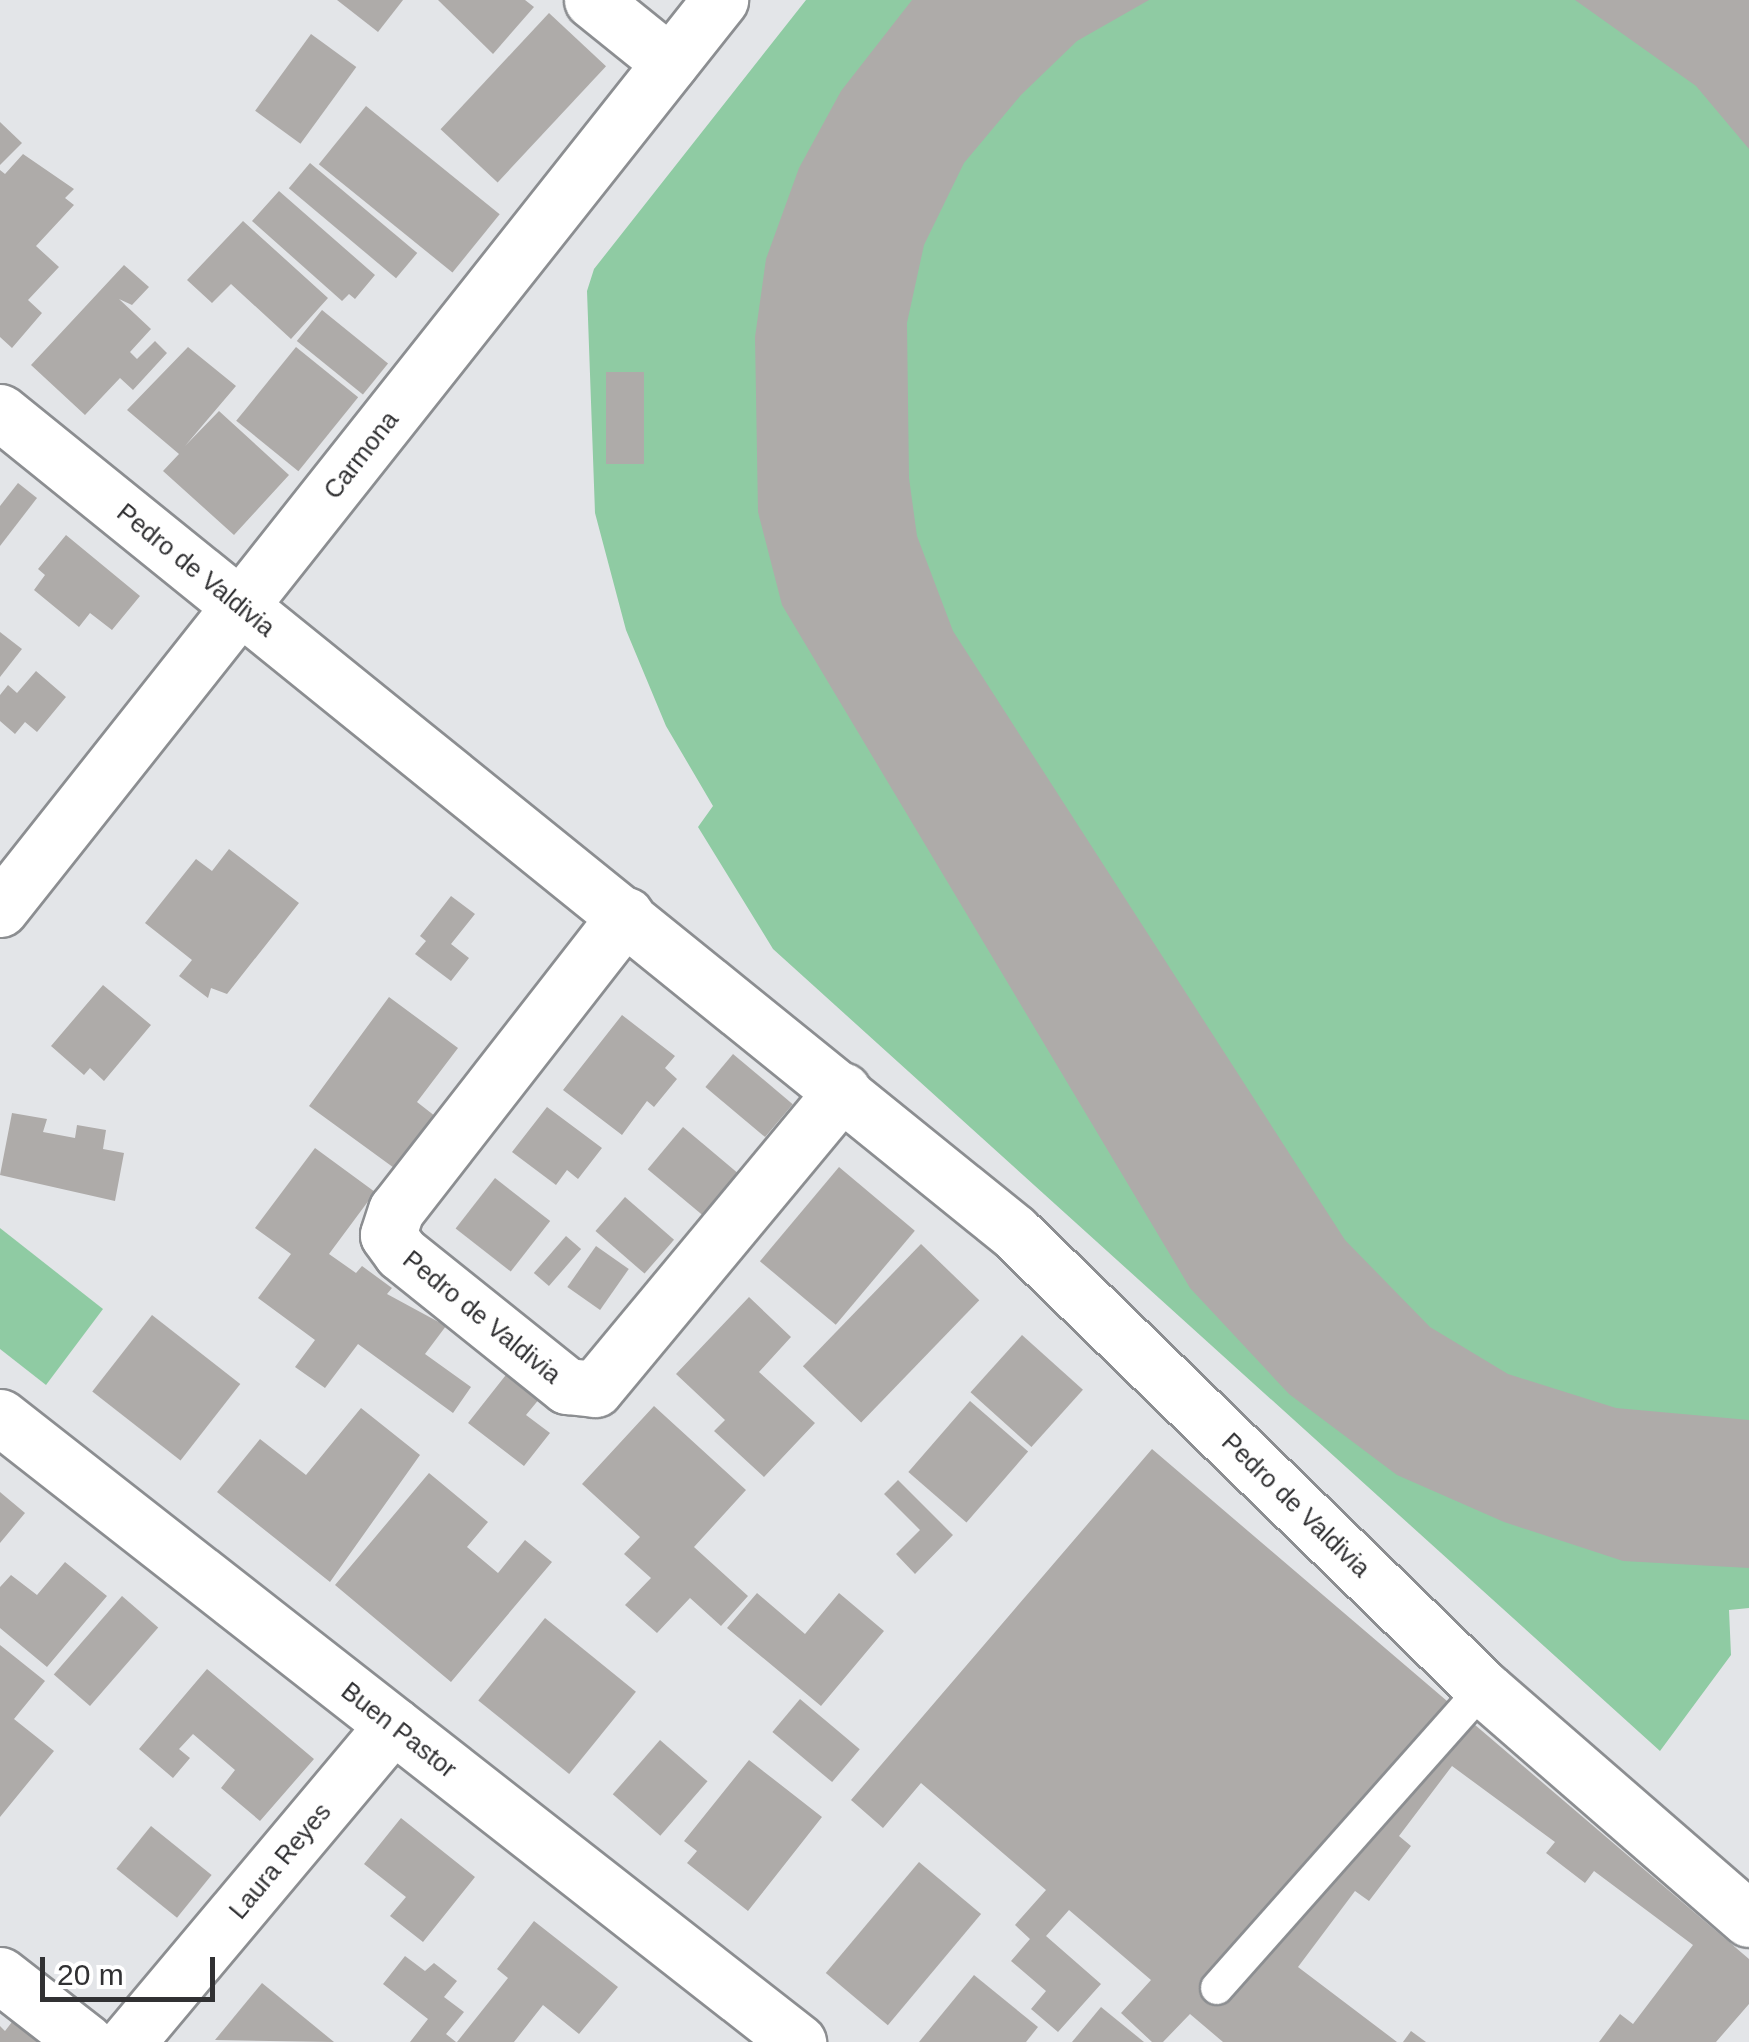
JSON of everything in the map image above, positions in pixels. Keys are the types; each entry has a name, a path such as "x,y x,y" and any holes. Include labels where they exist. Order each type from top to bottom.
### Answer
{"street":[{"path":"592,0 670,64"},
{"name":"Carmona","path":"0,908 720,0"},
{"name":"Pedro de Valdivia","path":"0,412 1014,1232 1482,1688 1749,1920"},
{"name":"Pedro de Valdivia","path":"626,915 396,1210 388,1235 401,1254 567,1386 595,1389 843,1090"},
{"name":"Buen Pastor","path":"0,1416 798,2042"},
{"name":"Laura Reyes","path":"127,2042 394,1726"},
{"path":"0,1975 86,2042"}],"lane":[{"path":"1217,1988 1482,1688"}],"green space":[{"path":"806,0 1749,0 1749,1608 1729,1610 1731,1655 1660,1751 773,949 698,827 713,806 666,726 626,630 595,513 587,291 594,269"},
{"path":"0,1228 103,1309 46,1385 0,1349"}],"building":[{"path":"337,0 403,0 378,32"},
{"path":"438,0 525,0 534,7 493,54"},
{"path":"912,0 1149,0 1077,41 1021,95 964,163 924,245 907,323 909,478 917,536 953,631 1345,1240 1430,1327 1508,1374 1616,1408 1749,1420 1749,1568 1623,1561 1504,1522 1397,1475 1289,1394 1190,1288 782,605 758,512 755,337 766,259 799,168 841,91"},
{"path":"1575,0 1749,0 1749,149 1696,86"},
{"path":"549,13 606,66 498,182 441,129"},
{"path":"311,34 356,67 300,144 255,111"},
{"path":"366,106 500,214 452,273 319,164"},
{"path":"0,122 22,143 0,165"},
{"path":"23,154 74,189 65,198 74,205 36,246 59,267 28,300 42,313 12,348 0,337 0,170 5,174"},
{"path":"310,163 417,253 396,278 289,188"},
{"path":"279,191 375,275 355,299 349,294 342,301 252,221"},
{"path":"243,221 328,298 291,339 231,284 212,303 187,280"},
{"path":"124,265 149,287 132,305 119,299 151,329 130,352 137,359 155,341 167,353 133,390 120,378 85,415 31,365"},
{"path":"322,310 388,363 363,395 297,341"},
{"path":"188,347 236,386 185,446 219,411 289,475 234,535 163,471 179,454 127,410"},
{"path":"296,347 358,397 298,471 236,421"},
{"path":"606,372 644,372 644,464 606,464"},
{"path":"18,483 37,498 0,546 0,506"},
{"path":"66,535 140,596 112,630 90,613 79,627 34,590 45,575 38,569"},
{"path":"0,632 22,649 0,677"},
{"path":"36,671 66,697 37,732 25,722 15,734 0,721 0,695 8,685 17,693"},
{"path":"229,849 299,903 227,994 211,988 208,998 179,976 192,960 145,923 196,859 212,871"},
{"path":"451,896 475,914 451,944 469,958 451,981 415,954 426,941 420,936"},
{"path":"103,985 151,1025 104,1081 90,1068 84,1075 51,1046"},
{"path":"389,997 458,1048 417,1102 440,1120 401,1173 309,1106"},
{"path":"622,1015 675,1056 665,1068 677,1079 654,1107 647,1101 622,1135 563,1090"},
{"path":"733,1054 793,1104 765,1137 705,1087"},
{"path":"547,1107 602,1148 578,1179 567,1170 556,1185 512,1152"},
{"path":"12,1113 47,1119 43,1132 75,1138 77,1125 106,1130 103,1149 124,1153 115,1201 0,1175"},
{"path":"683,1127 739,1174 704,1216 648,1169"},
{"path":"315,1148 375,1192 329,1254 356,1273 362,1266 392,1288 387,1294 446,1326 425,1354 471,1387 453,1413 358,1344 325,1388 295,1367 315,1340 258,1298 291,1254 255,1228"},
{"path":"839,1167 915,1231 836,1325 760,1261"},
{"path":"495,1178 550,1221 511,1272 456,1228"},
{"path":"625,1197 674,1240 645,1274 595,1231"},
{"path":"566,1236 581,1249 549,1286 534,1273"},
{"path":"921,1244 979,1300 861,1423 803,1366"},
{"path":"596,1246 629,1269 600,1310 567,1287"},
{"path":"749,1297 791,1337 759,1372 815,1423 764,1477 714,1431 725,1420 676,1374"},
{"path":"152,1315 240,1384 181,1460 92,1391"},
{"path":"1022,1335 1083,1390 1031,1447 970,1392"},
{"path":"513,1366 545,1392 526,1415 550,1433 524,1466 468,1423"},
{"path":"970,1401 1028,1452 966,1522 908,1472"},
{"path":"654,1406 746,1490 694,1547 748,1596 721,1626 690,1598 657,1633 625,1605 651,1578 624,1554 640,1537 582,1484"},
{"path":"361,1408 420,1455 330,1582 217,1492 260,1439 306,1475"},
{"path":"1152,1449 1749,1959 1749,2004 1716,2042 1599,2042 1620,2014 1633,2024 1693,1945 1594,1871 1585,1883 1546,1853 1555,1842 1452,1766 1399,1836 1411,1846 1369,1901 1355,1891 1298,1967 1397,2042 1223,2042 1190,2014 1163,2042 1152,2042 1121,2013 1151,1980 1069,1910 1046,1936 1101,1984 1058,2032 1031,2009 1046,1991 1011,1961 1030,1939 1015,1925 1046,1890 921,1783 883,1828 851,1800"},
{"path":"429,1473 488,1522 467,1547 498,1573 525,1540 552,1562 451,1682 335,1585"},
{"path":"898,1480 953,1535 915,1574 896,1554 920,1530 884,1494"},
{"path":"0,1492 25,1513 0,1543"},
{"path":"65,1562 107,1596 47,1667 0,1628 0,1587 11,1575 37,1595"},
{"path":"757,1593 805,1634 839,1593 884,1631 821,1706 727,1628"},
{"path":"122,1596 158,1627 90,1706 54,1674"},
{"path":"545,1618 636,1692 569,1774 478,1700"},
{"path":"0,1645 45,1681 14,1719 54,1751 0,1817"},
{"path":"207,1669 314,1759 260,1821 221,1788 235,1770 193,1734 179,1749 190,1758 173,1778 139,1749"},
{"path":"800,1699 860,1749 832,1782 772,1732"},
{"path":"660,1740 708,1781 660,1836 613,1794"},
{"path":"749,1760 822,1817 748,1911 687,1863 697,1851 684,1841"},
{"path":"401,1818 475,1877 423,1942 390,1916 406,1897 364,1864"},
{"path":"151,1826 212,1875 177,1918 116,1869"},
{"path":"919,1862 981,1914 888,2025 826,1973"},
{"path":"534,1921 618,1987 579,2034 543,2005 514,2042 457,2042 508,1978 497,1969"},
{"path":"405,1956 425,1971 434,1963 457,1981 444,1997 464,2012 446,2034 456,2042 410,2042 428,2019 383,1984"},
{"path":"974,1975 1038,2027 1026,2042 919,2042"},
{"path":"262,1983 334,2042 215,2040"},
{"path":"1101,2007 1144,2042 1072,2042"},
{"path":"15,2018 42,2042 0,2042 0,2026 5,2031"},
{"path":"1411,2031 1426,2042 1403,2042"}]}
